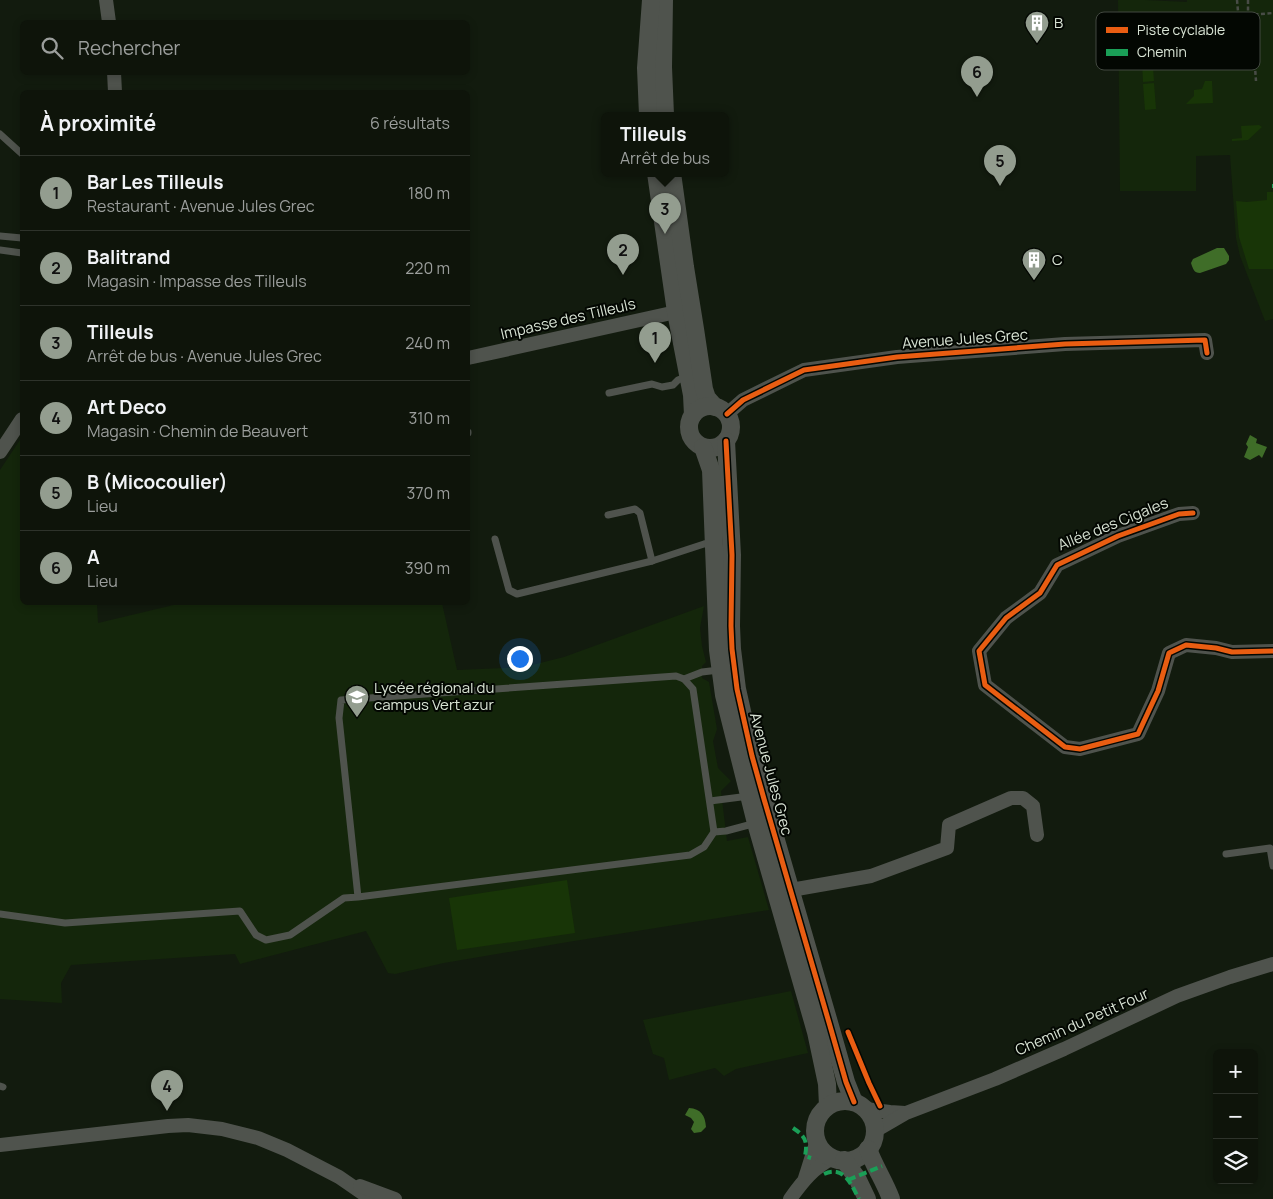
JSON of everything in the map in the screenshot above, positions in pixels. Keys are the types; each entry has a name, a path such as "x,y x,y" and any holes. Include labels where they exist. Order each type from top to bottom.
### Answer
{"street":[{"path":"106,0 109,20"},
{"path":"648,112 646,68 651,0"},
{"path":"664,0 664,112"},
{"path":"114,75 115,90"},
{"path":"657,177 676,312 693,404 693,415"},
{"path":"673,177 704,389 707,398 721,410 730,421 731,428 730,435 726,441 719,446 711,449 702,447 691,437 689,430 693,415 699,409 706,406 721,410"},
{"name":"Impasse des Tilleuls","path":"470,358 676,312"},
{"name":"Avenue Jules Grec","path":"721,410 804,370 897,357 1065,344 1205,340 1207,353"},
{"path":"0,452 20,422"},
{"name":"Avenue Jules Grec","path":"726,441 731,522 731,626 740,706 752,756 846,1082 859,1106"},
{"name":"Avenue Jules Grec","path":"702,447 711,470 720,670 729,717 756,823 816,1032 827,1084 828,1106"},
{"name":"Allée des Cigales","path":"1193,513 1179,514 1118,536 1057,565 1040,593 1006,618 979,651 985,685 1065,747 1080,750 1138,734 1158,691 1169,653 1186,645 1216,648 1232,652 1273,651"},
{"path":"791,890 871,876 947,848 950,825 1011,798 1023,798 1033,806 1037,835"},
{"name":"Chemin du Petit Four","path":"875,1131 906,1113 995,1079 1178,996 1273,964"},
{"path":"790,1199 804,1179 825,1162 839,1159 853,1159 862,1155 872,1143 875,1131 870,1115 859,1106 845,1101 836,1102 823,1111 816,1123 815,1132 820,1148 826,1154 839,1159 856,1178 867,1199"},
{"name":"Chemin du Petit Four","path":"859,1106 906,1113"},
{"path":"0,1145 188,1125 222,1129 258,1138 287,1150 338,1177 371,1199"},
{"path":"804,1179 817,1140"},
{"path":"868,1149 876,1169 887,1188 890,1199"},
{"path":"338,1177 394,1199"}],"lane":[{"path":"0,134 20,152"},
{"path":"0,236 20,238"},
{"path":"0,250 20,253"},
{"path":"609,393 652,384 662,388 673,385 678,380 688,376"},
{"path":"608,515 635,509 640,512 652,560"},
{"path":"495,539 509,590 517,594 715,542"},
{"path":"684,679 702,672 720,670"},
{"path":"0,914 65,923 240,911 256,935 266,940 290,935 344,898 358,897 690,855 704,847 714,832 693,689 684,679 676,676 341,700 338,718 358,897"},
{"path":"710,801 749,796"},
{"path":"714,832 726,831 756,823"},
{"path":"1226,854 1270,848 1273,866"}],"path":[{"path":"1260,14 1273,13"},
{"path":"1255,70 1256,82"}],"shaded area":[{"path":"1118,0 1187,2 1187,0 1273,0 1273,319 1265,321 1240,256 1236,238 1230,155 1196,156 1196,191 1120,191 1119,70 1260,70 1260,12 1118,12"},
{"path":"1142,70 1153,70 1154,81 1143,82"},
{"path":"1205,81 1212,81 1213,103 1186,104 1194,96 1194,90 1202,89"},
{"path":"1154,83 1156,109 1145,110 1143,84"},
{"path":"1259,125 1262,127 1248,140 1232,141 1232,139 1242,138 1241,126"},
{"path":"1267,192 1273,192 1273,269 1249,269 1239,237 1236,201 1267,200"},
{"path":"1217,248 1224,248 1229,256 1226,264 1200,273 1193,269 1191,263 1193,259"},
{"path":"1250,435 1257,439 1256,443 1267,447 1262,458 1259,455 1250,460 1244,457"},
{"name":"Lycée régional du campus Vert azur","path":"20,440 20,605 97,605 98,623 174,605 442,605 457,670 524,667 564,657 704,606 700,628 706,662 702,666 702,678 709,682 717,729 713,741 718,768 731,781 721,791 727,841 748,837 769,910 444,963 395,974 388,973 366,931 240,964 235,954 71,965 61,983 62,1003 0,999 0,470"},
{"path":"567,880 575,933 457,950 449,898"},
{"path":"791,991 808,1053 736,1069 724,1076 715,1068 669,1080 664,1058 653,1054 643,1020"},
{"path":"689,1108 699,1111 705,1119 706,1127 701,1132 694,1133 691,1129 694,1122 685,1115"}],"marked path":[{"path":"793,1128 805,1139 805,1156 811,1158"},
{"path":"848,1180 882,1166"},
{"path":"824,1174 831,1172 842,1174 850,1182 859,1199"}],"cycle path":[{"path":"727,414 743,400 804,370 897,357 1065,344 1205,340 1207,353"},
{"path":"726,441 732,555 732,649 737,689 764,799 846,1082 854,1102"},
{"path":"1193,513 1179,514 1118,536 1057,565 1040,593 1006,618 979,651 985,685 1065,747 1080,749 1138,734 1158,691 1169,653 1186,645 1216,648 1232,652 1273,651"},
{"path":"848,1032 880,1106"}],"place":[{"name":"B","path":"1037,44"},
{"name":"A","path":"977,97"},
{"name":"B (Micocoulier)","path":"1000,186"},
{"name":"Tilleuls","path":"665,234"},
{"name":"Balitrand","path":"623,275"},
{"name":"C","path":"1034,281"},
{"name":"Bar Les Tilleuls","path":"655,363"},
{"name":"Lycée régional du campus Vert azur","path":"357,718"},
{"name":"Art Deco","path":"167,1111"}]}
